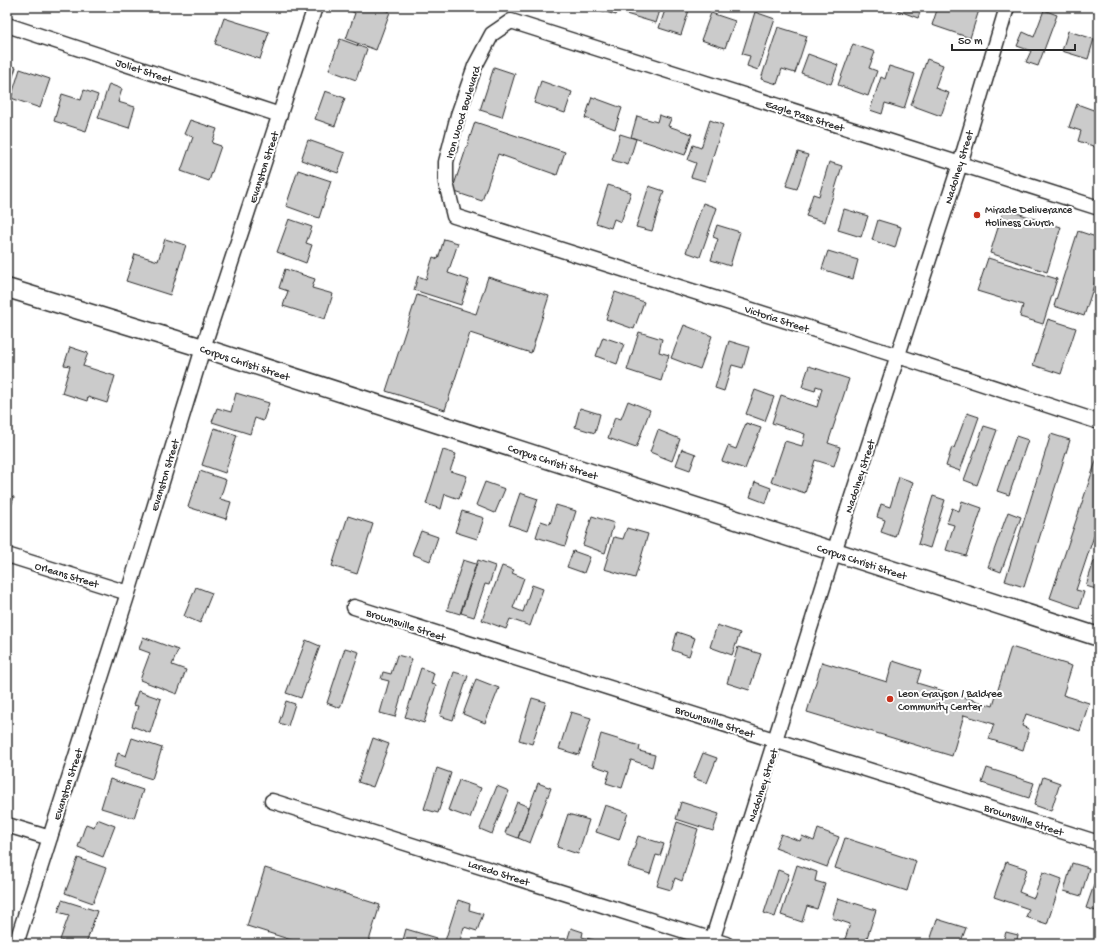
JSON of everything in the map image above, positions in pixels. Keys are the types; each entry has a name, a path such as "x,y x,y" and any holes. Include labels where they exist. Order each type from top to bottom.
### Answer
{"street":[{"name":"Evanston Street","path":"16,944 128,593 203,348 315,7"},
{"name":"Nadolney Street","path":"716,943 834,552 960,164 1007,7"},
{"name":"Eagle Pass Street","path":"511,21 1099,208"},
{"name":"Iron Wood Boulevard","path":"454,216 446,183 446,162 458,116 475,66 492,34 511,21"},
{"name":"Joliet Street","path":"7,25 280,114"},
{"name":"Victoria Street","path":"454,216 898,356 1099,422"},
{"name":"Corpus Christi Street","path":"7,288 203,348 1099,637"},
{"name":"Orleans Street","path":"7,555 128,593"},
{"name":"Brownsville Street","path":"354,607 1099,843"},
{"name":"Laredo Street","path":"272,801 716,943"},
{"path":"7,825 50,838"}],"building":[{"path":"377,7 390,12 376,50 346,39 355,13 343,8"},
{"path":"589,7 619,7 616,15"},
{"path":"628,7 661,7 656,23 626,14"},
{"path":"666,7 690,7 681,35 659,28"},
{"path":"898,7 922,7 918,18 897,10"},
{"path":"938,7 980,7 970,38 932,25"},
{"path":"1044,10 1057,15 1038,66 1026,62 1031,51 1017,46 1023,32 1034,37"},
{"path":"755,12 775,19 758,70 747,66 750,56 742,54"},
{"path":"711,13 735,21 725,48 701,40"},
{"path":"224,18 269,32 260,59 215,44"},
{"path":"778,27 807,36 795,73 782,69 777,84 761,79"},
{"path":"1068,31 1094,39 1088,59 1062,51"},
{"path":"340,39 367,49 356,80 329,70"},
{"path":"853,44 875,52 869,68 877,71 868,96 838,85"},
{"path":"808,54 838,65 831,84 801,73"},
{"path":"927,59 943,65 935,88 949,93 941,116 911,105"},
{"path":"7,65 16,67 9,90 7,89"},
{"path":"889,66 915,74 904,109 885,103 882,114 870,110 881,77 885,79"},
{"path":"494,67 515,74 502,117 480,110"},
{"path":"20,69 50,79 40,108 11,98"},
{"path":"541,81 572,92 565,113 534,103"},
{"path":"109,84 122,89 118,102 135,107 129,128 98,118"},
{"path":"84,90 98,95 86,131 54,121 62,94 81,100"},
{"path":"325,91 345,98 335,126 315,119"},
{"path":"592,97 622,108 615,129 585,118"},
{"path":"1077,104 1099,112 1099,148 1078,141 1081,131 1069,127"},
{"path":"659,115 671,119 668,126 692,134 685,155 631,137 637,116 657,122"},
{"path":"190,120 217,129 212,143 221,146 209,181 181,171 193,137 184,134"},
{"path":"710,120 723,125 705,181 691,177 696,163 688,160 693,145 701,148"},
{"path":"475,122 565,152 557,175 498,154 482,201 452,191"},
{"path":"620,134 636,139 628,165 612,160"},
{"path":"308,140 345,153 338,173 301,160"},
{"path":"798,152 808,155 797,189 786,186"},
{"path":"829,162 842,166 825,222 806,216 813,194 819,196"},
{"path":"298,170 331,181 319,218 286,206"},
{"path":"608,185 631,192 621,222 614,219 611,228 596,223"},
{"path":"649,186 664,191 652,231 636,227"},
{"path":"703,203 717,208 700,257 686,252"},
{"path":"844,209 868,216 861,237 838,230"},
{"path":"1004,209 1061,227 1047,272 990,253"},
{"path":"289,219 312,227 306,243 312,245 306,263 277,252"},
{"path":"878,220 901,227 895,248 872,240"},
{"path":"717,225 740,232 730,266 711,260 718,239 713,237"},
{"path":"1078,231 1099,238 1099,261 1097,266 1099,266 1099,280 1096,279 1084,316 1054,306"},
{"path":"165,239 186,245 170,295 126,281 135,254 158,261"},
{"path":"444,239 458,243 448,273 469,280 461,305 414,290 418,276 426,279 433,257 438,259"},
{"path":"828,251 858,260 853,279 822,269"},
{"path":"988,258 1057,279 1043,324 1020,317 1023,305 977,291"},
{"path":"285,269 315,279 312,288 333,294 325,319 283,306 288,291 279,288"},
{"path":"488,277 549,296 531,353 470,333 445,410 386,391 417,295 476,314"},
{"path":"615,292 644,302 634,329 606,319"},
{"path":"1048,319 1076,328 1061,374 1033,365"},
{"path":"684,325 712,336 700,369 671,358"},
{"path":"639,332 662,339 659,352 669,355 661,381 627,370"},
{"path":"603,337 624,344 617,364 596,356"},
{"path":"729,341 749,347 743,368 732,365 724,391 715,388"},
{"path":"70,347 88,353 83,366 115,376 107,403 88,397 87,401 62,393 70,366 64,365"},
{"path":"809,366 849,379 828,443 840,447 834,466 815,460 805,493 771,482 785,441 802,446 805,434 772,423 781,395 817,407 822,388 816,386 815,391 802,387"},
{"path":"755,390 774,397 765,421 746,414"},
{"path":"236,393 269,403 263,421 255,418 250,434 212,422 217,408 231,412"},
{"path":"628,401 650,410 636,448 608,438 615,417 621,419"},
{"path":"580,408 600,414 595,433 575,427"},
{"path":"967,413 979,417 960,471 946,466 952,447 954,448"},
{"path":"746,423 761,428 745,469 722,461 728,446 736,449"},
{"path":"984,426 997,430 977,485 964,480"},
{"path":"214,428 237,435 225,473 202,465"},
{"path":"658,430 680,439 672,461 650,452"},
{"path":"1051,434 1070,440 1024,587 1005,581"},
{"path":"1016,436 1028,440 1009,495 997,491"},
{"path":"682,449 696,454 690,470 676,465"},
{"path":"443,450 456,454 450,471 467,476 459,499 445,494 441,509 426,504"},
{"path":"1099,452 1099,521 1076,590 1084,592 1079,608 1050,598"},
{"path":"200,471 226,480 220,499 231,502 226,519 188,507"},
{"path":"899,477 913,482 895,537 881,532 885,520 877,517 881,504 890,507"},
{"path":"485,482 505,489 495,513 476,505"},
{"path":"755,482 771,488 766,503 750,497"},
{"path":"520,493 538,499 527,531 509,525"},
{"path":"7,495 14,497 8,516 7,516"},
{"path":"933,496 945,500 930,548 918,544"},
{"path":"962,501 982,508 966,556 946,550 954,525 947,523 952,508 959,511"},
{"path":"556,505 576,511 565,546 536,537 541,521 550,524"},
{"path":"462,511 484,518 477,539 455,532"},
{"path":"1008,512 1021,517 1001,572 988,567"},
{"path":"348,516 373,524 357,574 332,566"},
{"path":"592,516 614,523 605,553 583,545"},
{"path":"627,528 648,534 635,578 604,569 614,537 623,539"},
{"path":"421,531 438,537 430,561 412,554"},
{"path":"573,551 590,557 584,573 567,567"},
{"path":"463,560 476,564 460,614 447,610"},
{"path":"478,560 495,566 489,585 485,584 474,617 461,613"},
{"path":"1094,561 1099,563 1099,590 1086,586"},
{"path":"502,566 514,570 512,573 524,578 513,608 523,612 532,585 543,589 530,626 510,619 506,629 482,620"},
{"path":"196,587 212,593 200,623 184,616"},
{"path":"717,625 740,633 732,655 710,647"},
{"path":"677,632 695,638 689,656 672,650"},
{"path":"143,637 178,650 172,665 186,670 177,694 140,680 150,653 139,649"},
{"path":"306,640 320,646 301,698 286,693"},
{"path":"738,647 761,654 749,690 727,683"},
{"name":"Leon Grayson / Baldree Community Center","path":"1011,647 1072,666 1063,695 1089,703 1080,731 1026,714 1022,726 1029,729 1023,750 989,739 994,724 964,715 952,756 807,712 822,662 887,682 893,661 921,670 917,683 993,706"},
{"path":"345,648 359,652 340,708 327,703"},
{"path":"397,655 412,659 395,717 380,713 389,681 381,679 383,672 391,674"},
{"path":"421,668 434,673 431,684 436,685 424,723 405,717"},
{"path":"454,672 468,676 453,720 440,716"},
{"path":"476,679 499,688 485,723 463,714"},
{"path":"138,691 161,699 150,733 132,726 138,706 133,705"},
{"path":"532,698 546,702 532,744 519,740"},
{"path":"286,701 295,704 288,726 279,723"},
{"path":"571,712 591,718 579,755 559,749"},
{"path":"601,734 640,746 639,751 655,755 652,767 631,760 622,788 606,783 610,771 592,765"},
{"path":"132,738 162,748 152,779 114,767 118,753 126,756"},
{"path":"373,738 389,744 373,787 358,782"},
{"path":"703,753 717,758 707,783 693,778"},
{"path":"437,768 451,773 438,813 424,809"},
{"path":"987,768 1034,783 1029,798 982,783"},
{"path":"1043,777 1060,783 1051,811 1034,805"},
{"path":"110,779 143,790 134,818 101,808"},
{"path":"459,780 481,788 470,818 448,810"},
{"path":"538,783 551,788 530,843 518,838"},
{"path":"497,786 509,791 492,834 480,829"},
{"path":"517,802 529,807 518,838 505,833"},
{"path":"681,802 719,814 713,831 676,819"},
{"path":"605,805 628,813 619,840 596,832"},
{"path":"568,814 589,820 578,854 557,847"},
{"path":"97,819 115,826 103,857 78,847 86,824 94,827"},
{"path":"677,822 698,829 682,881 675,878 671,890 657,886"},
{"path":"818,829 839,837 827,867 775,848 781,834 800,841 802,836 814,841"},
{"path":"638,836 664,844 660,856 656,855 650,874 628,867"},
{"path":"845,838 916,861 907,891 835,868"},
{"path":"78,858 106,868 93,903 65,893"},
{"path":"1006,862 1027,869 1019,892 1034,898 1043,872 1062,879 1047,924 1026,917 1029,909 994,897"},
{"path":"1072,863 1089,868 1081,896 1064,891"},
{"path":"797,865 817,872 815,881 825,884 817,909 807,906 802,922 781,915"},
{"path":"265,868 380,905 368,944 304,944 247,926"},
{"path":"778,870 789,874 775,917 764,913"},
{"path":"1094,885 1099,887 1099,912 1086,908"},
{"path":"838,898 876,910 865,944 845,939 850,924 832,918"},
{"path":"62,900 97,911 86,944 74,944 60,940 69,915 58,912"},
{"path":"458,900 470,904 469,910 483,914 477,931 464,927 459,944 444,944"},
{"path":"937,919 966,928 960,944 929,944"},
{"path":"571,928 583,932 582,937 594,940 593,944 566,944"},
{"path":"406,929 436,938 434,944 402,944"},
{"path":"1006,932 1018,935 1016,944 1002,944"}],"place":[{"name":"Miracle Deliverance Holiness Church","path":"977,215"},
{"name":"Leon Grayson / Baldree Community Center","path":"890,699"}]}
